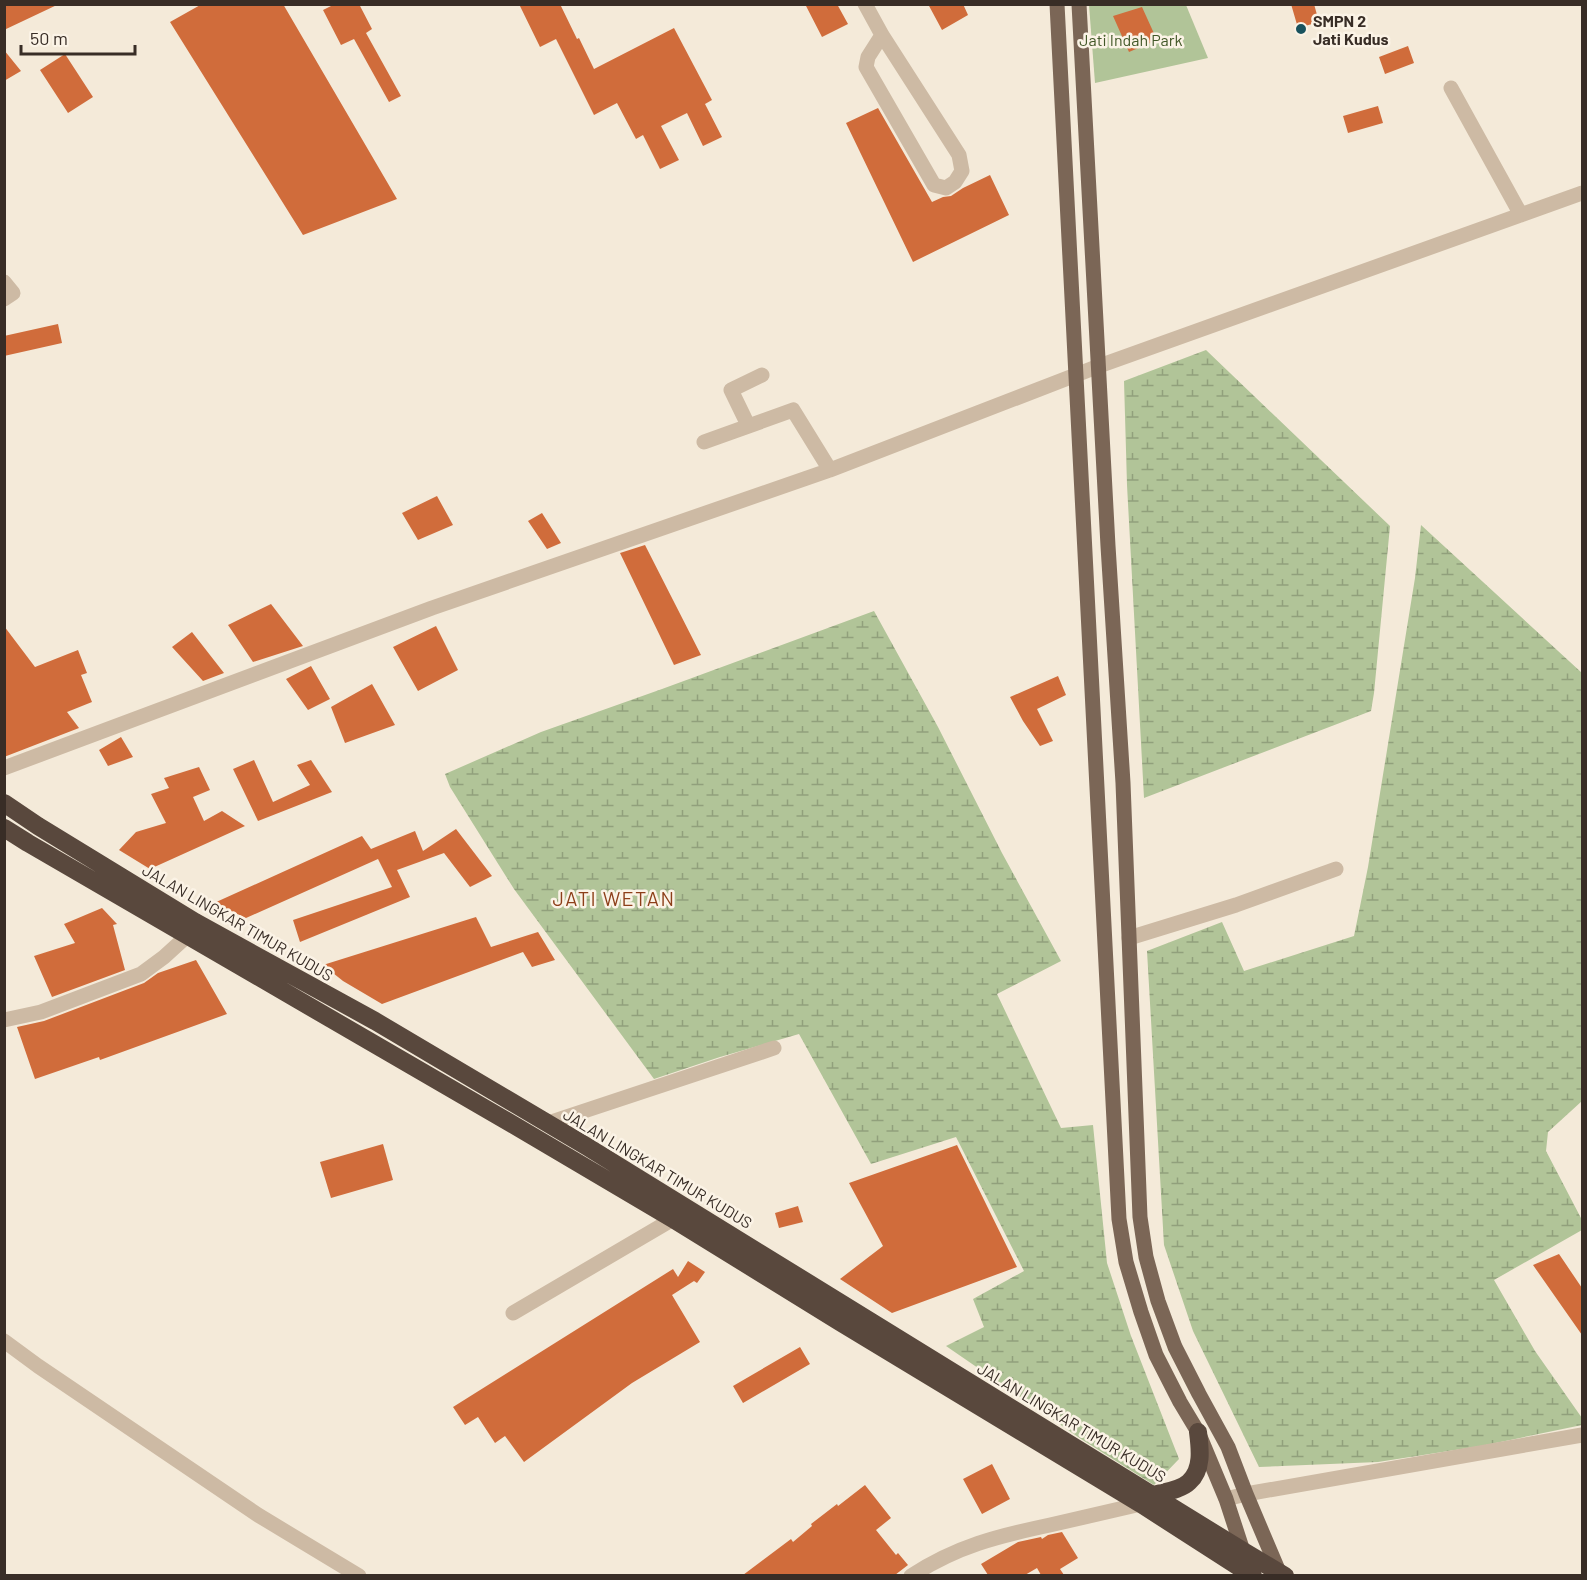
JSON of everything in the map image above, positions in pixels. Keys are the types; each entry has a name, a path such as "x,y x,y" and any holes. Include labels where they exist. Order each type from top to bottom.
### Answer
{"highway":[{"name":"JALAN LINGKAR TIMUR KUDUS","path":"4,803 195,922 375,1021 548,1124 1147,1499 1253,1575"},
{"name":"JALAN LINGKAR TIMUR KUDUS","path":"4,828 673,1219 840,1322 1147,1499"},
{"path":"1147,1499 1190,1482 1198,1470 1200,1455 1198,1432"},
{"name":"JALAN LINGKAR TIMUR KUDUS","path":"1236,1564 1281,1574"}],"main road":[{"path":"1057,4 1119,1219 1126,1262 1140,1312 1156,1355 1198,1432 1226,1499 1236,1564"},
{"path":"1079,4 1123,783 1140,1217 1146,1257 1158,1301 1175,1347 1228,1447 1281,1574"}],"street":[{"path":"865,4 882,35 959,155 962,171 955,182 946,188 934,185 866,67 868,57 882,35"},
{"path":"1451,88 1521,215"},
{"path":"4,768 432,608 830,470 1099,366 1582,193"},
{"path":"4,282 13,293 4,299"},
{"path":"748,425 731,390 762,375"},
{"path":"704,442 793,410 830,470"},
{"path":"1129,938 1236,905 1336,869"},
{"path":"4,1020 42,1012 141,974 165,957 187,936"},
{"path":"548,1124 774,1048"},
{"path":"513,1313 673,1219"},
{"path":"4,1341 258,1515 359,1575"},
{"path":"1226,1499 1582,1435"},
{"path":"911,1575 973,1544 1147,1499"}],"green space":[{"name":"Jati Indah Park","path":"1089,5 1186,5 1208,58 1095,83"},
{"path":"1206,350 1390,526 1374,693 1371,711 1144,798 1127,485 1124,381"},
{"path":"1421,525 1582,673 1582,1101 1548,1132 1546,1151 1582,1220 1582,1230 1494,1280 1535,1351 1582,1418 1582,1425 1481,1446 1378,1462 1259,1467 1193,1331 1164,1245 1147,951 1222,922 1244,971 1354,936 1368,867 1415,578"},
{"path":"874,611 1061,961 997,994 1061,1128 1093,1125 1107,1263 1131,1336 1179,1459 1154,1485 1081,1439 946,1346 984,1327 973,1299 1024,1271 956,1137 871,1164 799,1034 654,1079 514,889 450,787 445,774 541,732"}],"building":[{"path":"4,4 59,4 4,30"},
{"path":"202,4 283,4 397,199 303,235 170,22"},
{"path":"335,4 359,4 372,29 366,33 401,96 389,102 354,39 341,45 323,10"},
{"path":"519,4 560,4 594,69 674,28 712,100 705,104 722,137 703,146 687,113 661,126 679,160 660,169 643,135 636,139 617,103 594,115 556,39 540,47"},
{"path":"805,4 837,4 848,24 822,37"},
{"path":"928,4 963,4 968,15 942,30"},
{"path":"1291,4 1314,4 1319,22 1298,28"},
{"path":"1142,7 1157,40 1129,52 1113,16"},
{"path":"1408,46 1414,63 1385,74 1379,57"},
{"path":"4,50 21,71 4,81"},
{"path":"65,54 93,97 68,113 40,70"},
{"path":"1378,106 1383,123 1348,133 1343,116"},
{"path":"878,108 932,202 951,196 990,175 1009,215 913,262 846,123"},
{"path":"58,324 62,343 4,356 4,336"},
{"path":"437,496 453,525 418,540 402,513"},
{"path":"542,513 561,543 547,549 528,521"},
{"path":"645,545 701,655 674,665 620,553"},
{"path":"271,604 303,646 253,662 228,625"},
{"path":"4,626 35,667 78,650 87,673 81,675 92,702 67,712 79,728 4,757"},
{"path":"436,626 458,670 418,691 393,647"},
{"path":"192,632 224,673 203,681 172,647"},
{"path":"311,666 330,699 308,710 286,679"},
{"path":"1058,676 1066,695 1037,709 1053,741 1040,746 1010,697"},
{"path":"372,684 395,725 345,743 331,707"},
{"path":"121,737 133,757 108,766 99,750"},
{"path":"254,760 273,802 310,785 297,765 311,760 332,792 258,821 233,769"},
{"path":"199,767 210,790 193,797 204,821 222,811 245,826 150,869 119,850 136,832 166,823 151,794 169,788 164,778"},
{"path":"456,829 492,876 470,887 444,853 397,870 410,897 300,942 293,920 392,887 378,859 246,918 214,903 362,836 371,849 415,831 423,851"},
{"path":"102,908 117,924 113,925 125,970 52,997 34,956 75,943 64,924"},
{"path":"476,917 491,947 538,932 555,960 532,967 523,952 382,1004 343,981 323,965"},
{"path":"196,960 227,1014 100,1060 99,1057 35,1079 17,1027 44,1021 144,983 158,973"},
{"path":"383,1144 393,1180 331,1198 320,1162"},
{"path":"957,1145 1017,1267 892,1313 840,1279 883,1246 849,1183"},
{"path":"798,1206 803,1222 779,1228 775,1213"},
{"path":"1559,1254 1582,1288 1582,1335 1533,1265"},
{"path":"688,1261 705,1272 697,1283 694,1281 672,1295 700,1342 632,1383 524,1462 505,1436 495,1443 478,1417 465,1425 453,1407 673,1269 678,1277"},
{"path":"800,1347 810,1364 743,1403 733,1386"},
{"path":"992,1464 1010,1499 982,1514 963,1479"},
{"path":"865,1485 891,1518 876,1530 896,1555 898,1553 908,1565 895,1575 743,1575 791,1539 793,1542 812,1526 811,1524"},
{"path":"1062,1532 1078,1558 1060,1569 1064,1575 1041,1575 1037,1568 1025,1575 988,1575 981,1564 1018,1542 1041,1537 1042,1539"}],"place":[{"name":"SMPN 2 Jati Kudus","path":"1301,29"}],"district":[{"name":"JATI WETAN","path":"614,898"}]}
